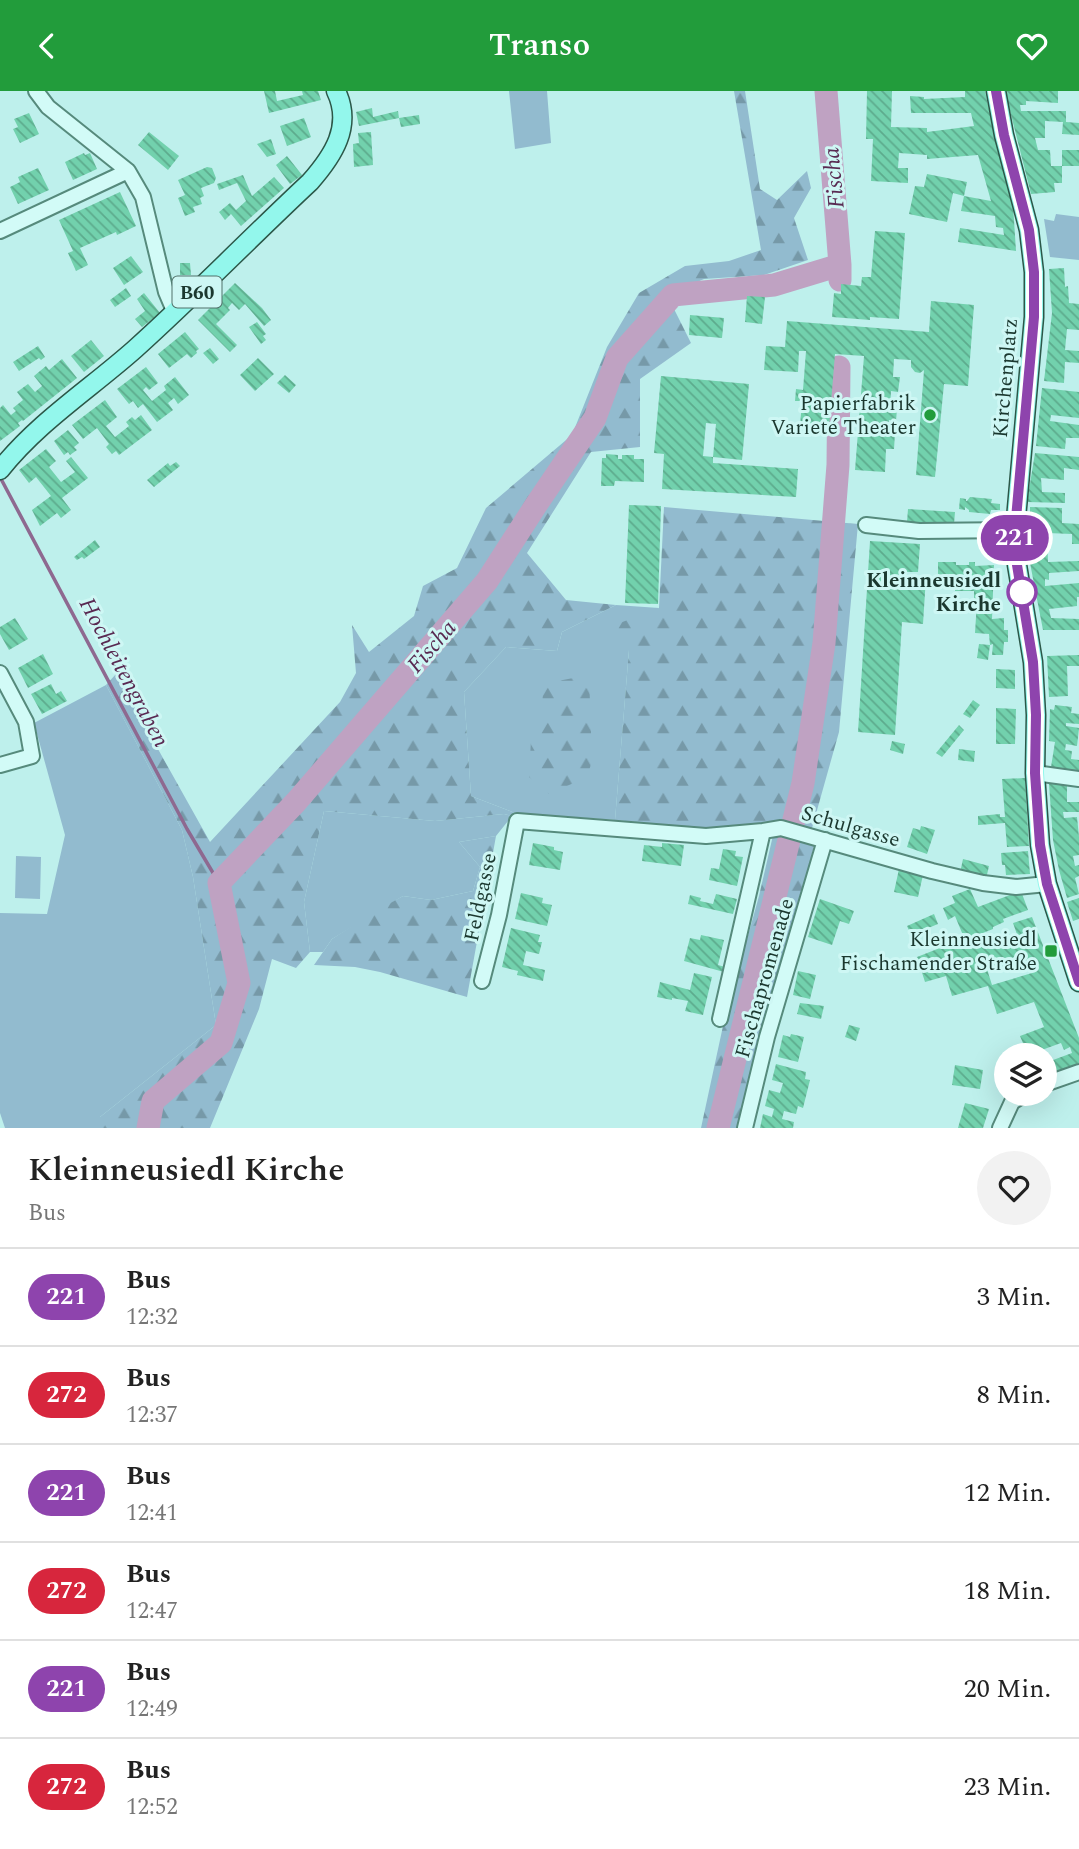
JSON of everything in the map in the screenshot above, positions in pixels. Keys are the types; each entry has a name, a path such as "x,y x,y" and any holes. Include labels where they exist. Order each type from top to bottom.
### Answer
{"main road":[{"name":"B60","path":"2,467 40,426 133,351 175,313 310,182 327,162 339,140 342,117 336,91"},
{"name":"Kirchenplatz","path":"996,91 1004,135 1029,230 1034,272 1034,317 1015,530 1017,565 1033,662 1035,773 1040,845 1047,884 1079,982"}],"street":[{"path":"36,91 48,107 128,171 143,197 166,292 175,313"},
{"path":"0,231 128,171"},
{"path":"866,525 919,530 1015,530"},
{"path":"0,673 26,722 32,756 0,765"},
{"path":"1035,773 1079,779"},
{"name":"Schulgasse","path":"517,821 706,836 781,828 983,883 1016,887 1047,884"},
{"name":"Feldgasse","path":"482,981 499,915 517,821"},
{"name":"Fischapromenade","path":"720,1019 763,831"},
{"name":"Fischapromenade","path":"745,1128 766,1037 825,840"},
{"path":"1057,1080 1079,1072"},
{"path":"1000,1128 1010,1106"}],"green space":[{"path":"509,91 547,91 551,143 515,149"},
{"path":"734,91 745,91 760,189 777,200 807,171 811,188 794,218 808,260 764,275 704,279 663,297 674,309 691,343 640,379 640,447 591,452 527,553 566,600 616,605 562,632 557,651 506,647 464,692 471,796 515,813 512,816 504,814 435,821 324,811 304,902 310,952 296,968 272,959 259,1009 210,1128 100,1128 100,1117 216,1025 193,877 182,830 106,685 116,674 210,842 340,702 356,673 352,625 369,652 414,616 423,586 457,568 486,508 572,435 607,347 639,293 685,266 729,261 761,250"},
{"path":"1056,214 1079,217 1079,260 1050,257 1044,219 1054,221"},
{"path":"664,507 858,524 839,732 812,828 814,846 741,1128 701,1128 723,1026 774,831 770,828 696,828 615,820 629,650 612,626 659,608"},
{"path":"616,605 659,608 629,650 615,820 515,813 471,796 464,692 506,647 557,651 562,632"},
{"path":"589,675 592,761 587,777 549,794 529,777 531,740 544,727 542,684"},
{"path":"106,685 182,830 193,877 216,1025 100,1117 100,1128 5,1128 0,1113 0,913 47,914 65,835 34,723"},
{"path":"324,811 435,821 504,814 512,816 496,836 459,842 480,867 473,891 431,900 403,896 332,939 323,952 310,952 304,902"},
{"path":"496,836 467,997 380,972 355,967 314,965 332,939 403,896 431,900 473,891 480,867 459,842"},
{"path":"16,856 41,857 40,899 15,898"}],"building":[{"path":"264,91 275,91 277,101 303,95 302,91 318,91 321,100 269,113"},
{"path":"867,91 892,91 891,127 927,128 927,132 974,126 971,113 911,113 910,96 924,99 965,97 965,91 985,91 1013,205 1016,251 958,242 960,228 1004,235 1003,228 996,227 995,216 961,211 964,196 991,201 978,155 927,159 927,155 899,153 898,168 908,168 908,183 871,181 873,139 866,139"},
{"path":"1005,91 1058,91 1058,103 1026,101 1026,105 1020,105 1021,111 1066,111 1066,122 1079,123 1079,135 1062,134 1063,122 1045,121 1045,138 1035,138 1038,150 1050,150 1051,166 1062,166 1062,183 1054,183 1055,192 1031,194"},
{"path":"372,108 373,117 398,111 399,118 359,126 356,112"},
{"path":"29,113 39,134 20,143 13,129 18,127 14,119"},
{"path":"419,115 420,124 401,127 399,118"},
{"path":"304,118 311,137 287,146 280,126"},
{"path":"149,132 179,156 168,170 138,145"},
{"path":"371,132 373,165 354,167 353,144 359,143 358,133"},
{"path":"271,139 276,154 267,157 257,144"},
{"path":"1062,150 1079,150 1079,166 1062,166"},
{"path":"90,153 97,169 73,180 65,162"},
{"path":"287,156 302,175 290,184 276,165"},
{"path":"207,167 212,168 216,178 214,183 201,188 204,196 200,198 202,204 193,207 195,212 185,216 178,198 185,195 178,180"},
{"path":"38,168 49,190 18,204 10,187 20,182 18,177"},
{"path":"927,174 967,182 964,196 953,193 947,222 909,214 915,186 924,187"},
{"path":"243,175 252,196 274,177 284,188 241,226 231,214 225,220 219,212 230,203 236,210 246,201 237,183 219,190 217,184"},
{"path":"120,192 136,226 80,248 88,265 76,271 68,253 73,251 59,220"},
{"path":"875,231 905,233 899,319 832,317 834,293 841,294 841,284 861,286 862,277 871,277"},
{"path":"131,256 143,272 124,285 113,268"},
{"path":"180,263 190,263 191,275 180,275"},
{"path":"1064,268 1069,303 1079,304 1079,330 1067,329 1065,350 1079,351 1079,363 1065,362 1064,383 1044,381 1052,313 1049,269"},
{"path":"235,283 271,320 264,326 245,304 239,310 232,303 228,308 230,310 216,324 237,345 230,352 198,320"},
{"path":"126,288 131,296 115,307 110,300"},
{"path":"144,293 160,313 142,327 135,319 145,311 137,299"},
{"path":"747,296 765,297 762,324 745,322"},
{"path":"931,301 974,305 968,386 944,384 935,477 916,475 924,370 915,372 911,367 911,360 894,359 893,377 900,377 898,392 891,391 890,409 897,409 896,421 889,420 888,432 895,433 894,449 886,449 885,472 855,470 864,356 835,354 829,428 800,426 802,401 795,401 796,389 803,390 806,351 799,351 798,372 764,370 766,346 785,347 787,321 929,332"},
{"path":"690,315 724,318 722,338 689,335"},
{"path":"257,322 266,334 263,336 266,340 261,344 249,327"},
{"path":"185,332 199,349 191,358 187,354 169,368 158,354"},
{"path":"91,340 104,356 84,372 71,356"},
{"path":"38,346 45,357 19,371 13,362"},
{"path":"210,348 219,359 213,364 203,353"},
{"path":"258,358 274,374 255,391 240,375"},
{"path":"62,359 77,378 18,423 20,426 0,441 0,408 3,405 11,415 16,411 13,408 23,400 17,392 28,384 35,392 42,386 34,376 46,366 49,370"},
{"path":"146,367 158,383 149,390 146,387 143,390 152,401 166,390 164,386 175,377 189,395 178,404 174,398 168,403 173,410 157,422 143,404 138,408 133,401 129,404 117,389"},
{"path":"285,375 296,385 289,393 277,383"},
{"path":"661,376 749,384 742,460 713,457 713,463 798,469 796,497 662,489 664,454 654,453","holes":["706,423 716,424 713,457 703,456"]},
{"path":"1042,388 1079,392 1079,418 1051,415 1050,421 1079,425 1079,438 1066,438 1065,449 1036,446"},
{"path":"105,400 117,417 106,426 115,437 129,426 126,422 141,415 152,430 119,455 116,451 112,454 106,447 109,444 97,428 83,439 72,425"},
{"path":"68,430 79,443 74,447 77,450 70,455 68,452 64,455 54,441"},
{"path":"46,449 56,461 49,467 61,482 75,472 66,461 71,457 88,478 62,498 71,510 61,518 57,513 40,526 32,510 51,496 36,477 29,483 19,470"},
{"path":"1035,453 1079,457 1079,470 1064,468 1064,480 1041,478 1042,492 1065,493 1065,503 1027,502"},
{"path":"606,454 618,455 618,459 622,459 622,455 634,455 634,459 644,459 644,482 615,481 614,486 601,486 602,458 606,458"},
{"path":"176,462 180,466 154,487 147,480 168,463 170,466"},
{"path":"970,497 992,499 991,503 1000,504 1000,510 991,510 990,514 969,512 965,507 965,510 959,509 960,498 967,501"},
{"path":"629,505 661,506 658,604 625,603"},
{"path":"1030,507 1062,508 1062,523 1079,524 1079,544 1072,544 1072,534 1047,533 1048,562 1079,561 1079,571 1049,573 1045,586 1079,583 1077,606 1049,609 1051,618 1079,619 1079,630 1043,630 1030,563"},
{"path":"908,509 955,512 954,524 907,522"},
{"path":"95,540 100,547 84,559 82,557 77,560 74,557"},
{"path":"870,541 920,544 918,572 906,572 905,576 926,577 923,624 902,622 895,735 858,732"},
{"path":"938,562 994,565 992,619 1004,618 1004,630 1008,630 1008,642 1004,642 1003,655 992,655 993,644 990,645 989,634 975,633 977,601 974,601 974,591 955,591 955,585 938,585"},
{"path":"15,618 28,639 9,650 0,634 0,627"},
{"path":"979,644 990,645 988,660 977,658"},
{"path":"43,654 53,674 28,688 18,668"},
{"path":"1079,655 1079,666 1067,666 1068,696 1049,697 1047,656"},
{"path":"996,669 1015,670 1015,689 996,688"},
{"path":"51,684 56,694 61,691 67,701 42,714 31,694"},
{"path":"973,700 980,705 970,718 963,714"},
{"path":"1055,705 1072,707 1071,713 1079,714 1079,724 1066,723 1066,726 1079,728 1077,746 1066,744 1065,750 1072,751 1071,759 1079,760 1079,772 1051,767 1055,742 1049,741 1050,709 1054,710"},
{"path":"996,708 1016,709 1015,744 996,744"},
{"path":"959,725 964,730 942,757 936,753"},
{"path":"892,741 905,744 903,754 890,750"},
{"path":"959,749 975,751 974,762 958,760"},
{"path":"1025,778 1029,846 1007,847 1005,823 978,825 978,816 1000,814 1000,817 1005,817 1002,779"},
{"path":"1067,783 1067,802 1079,802 1079,812 1063,812 1064,818 1077,817 1079,855 1073,856 1075,866 1079,865 1079,876 1075,878 1079,894 1067,898 1053,840 1049,784"},
{"path":"921,826 935,830 927,854 907,847 913,828 920,830"},
{"path":"533,843 554,847 554,850 563,852 560,870 529,865"},
{"path":"662,843 684,845 681,866 642,861 644,845 662,847"},
{"path":"723,849 736,851 735,856 743,857 737,886 709,880 711,868 719,869"},
{"path":"1028,851 1030,874 1006,875 1001,853"},
{"path":"963,859 989,866 986,879 960,873"},
{"path":"899,869 923,875 918,897 894,892"},
{"path":"970,889 978,907 1021,891 1028,910 1003,919 1004,922 993,929 965,940 955,916 948,920 943,908 955,903 952,896"},
{"path":"521,893 543,898 542,903 552,905 547,926 515,919"},
{"path":"716,894 737,899 733,914 688,904 690,895 713,904"},
{"path":"1079,898 1079,919 1073,921 1067,902"},
{"path":"820,899 854,911 849,924 840,921 832,945 808,937"},
{"path":"934,914 938,924 911,935 907,926"},
{"path":"1032,917 1079,1038 1079,1063 1057,1072 1057,1059 1072,1053 1070,1047 1064,1050 1061,1043 1023,1043 1020,1036 1044,1027 1034,1002 997,1014 988,986 952,996 946,976 925,982 917,957 950,944 1013,943 1019,940 1013,923","holes":["1028,962 1032,973 992,985 986,966 992,964 995,970 1007,965 1009,969"]},
{"path":"511,928 540,935 538,942 542,942 539,954 526,951 523,965 545,970 543,981 517,975 518,971 502,967"},
{"path":"701,935 724,940 718,965 725,967 724,972 684,961 690,938 700,940"},
{"path":"798,971 816,975 810,999 793,995"},
{"path":"694,973 712,977 703,1015 685,1011 688,1001 657,997 660,982 690,990"},
{"path":"800,1003 824,1006 821,1019 797,1014"},
{"path":"849,1025 860,1028 856,1041 845,1037"},
{"path":"791,1034 804,1037 798,1062 778,1057 783,1035 790,1037"},
{"path":"776,1064 806,1072 805,1079 810,1080 803,1108 798,1106 796,1114 784,1111 782,1119 794,1122 793,1128 760,1128 763,1114 772,1117 774,1109 765,1106 769,1090 780,1093 783,1083 772,1080"},
{"path":"955,1065 983,1070 980,1089 952,1085"},
{"path":"965,1103 989,1109 983,1128 958,1128"}],"waterway":[{"name":"Fischa","path":"826,91 840,280"},
{"name":"Fischa","path":"148,1128 153,1101 221,1043 239,983 219,883 296,802 487,581 595,418 617,358 673,295 774,285 840,265"},
{"name":"Fischa","path":"718,1128 803,783 824,643 838,465 839,367"},
{"name":"Hochleitengraben","path":"0,477 187,829 219,883"}],"bus line":[{"name":"221","path":"996,91 1004,135 1029,230 1034,272 1034,317 1015,530 1017,565 1033,662 1036,806 1047,884 1079,982"}],"place":[{"name":"Papierfabrik Varieté Theater","path":"930,415"},
{"name":"Kleinneusiedl Kirche","path":"1022,592"},
{"name":"Kleinneusiedl Fischamender Straße","path":"1051,951"}]}
